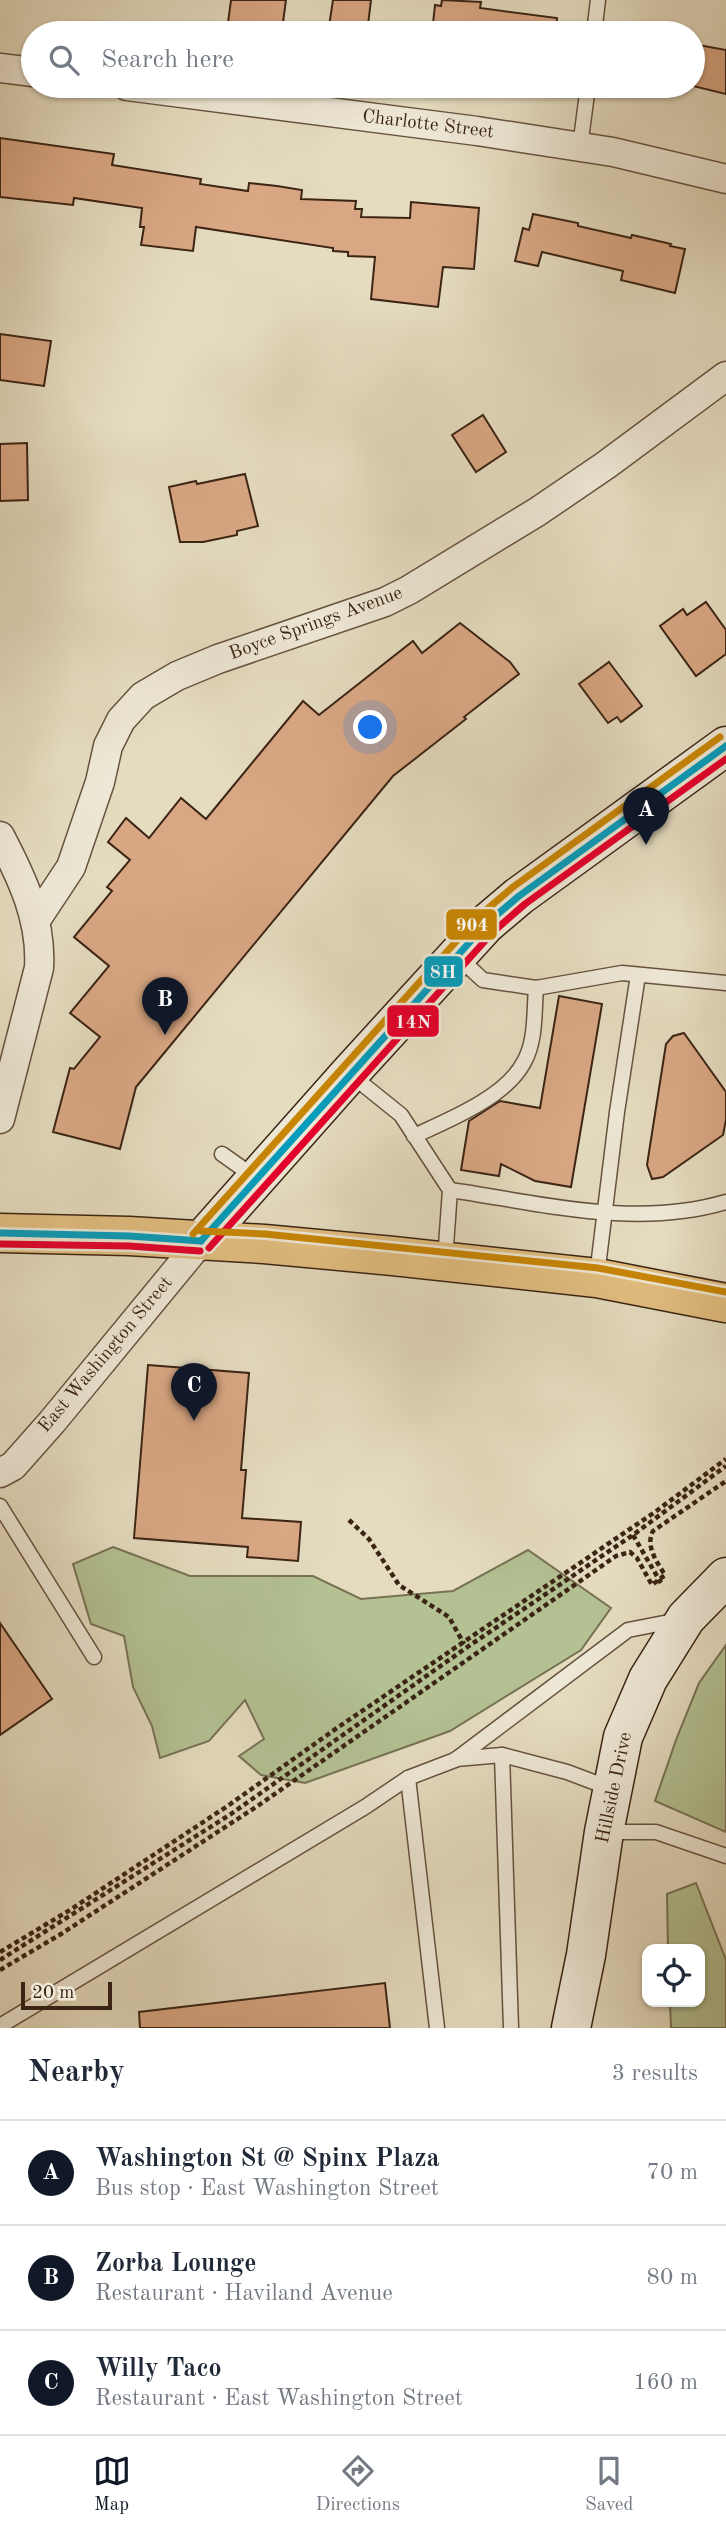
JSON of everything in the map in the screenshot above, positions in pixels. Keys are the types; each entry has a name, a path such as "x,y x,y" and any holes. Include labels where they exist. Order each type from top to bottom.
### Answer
{"main road":[{"path":"0,1233 130,1236 264,1244 445,1261 597,1278 726,1303"}],"street":[{"path":"0,68 21,71"},
{"name":"Charlotte Street","path":"220,98 477,131 612,152 726,179"},
{"name":"Boyce Springs Avenue","path":"36,920 71,867 100,782 108,746 121,720 143,696 177,676 218,659 385,602 409,590 537,512 606,465 726,376"},
{"name":"East Washington Street","path":"0,1473 13,1466 52,1422 201,1241 349,1073 486,924 519,896 726,746"},
{"path":"0,836 19,873 36,920 40,947 39,968 0,1119"},
{"name":"Hillside Drive","path":"571,2028 623,1737 648,1679 687,1618 726,1577"}],"lane":[{"path":"595,21 597,0"},
{"path":"580,147 586,98"},
{"path":"457,956 483,980 536,988 622,973 726,983"},
{"path":"597,1278 617,1112 638,975"},
{"path":"414,1136 508,1085 525,1062 531,1044 536,988"},
{"path":"349,1073 401,1115 450,1190 445,1261"},
{"path":"222,1154 258,1179"},
{"path":"450,1190 606,1213 653,1215 726,1202"},
{"path":"0,1506 94,1657"},
{"path":"455,1760 628,1630 687,1618"},
{"path":"502,1755 511,2028"},
{"path":"0,2026 365,1807 408,1778 455,1760 502,1755 612,1789"},
{"path":"408,1778 437,2028"},
{"path":"604,1832 656,1832 726,1856"}],"path":[{"path":"0,1952 82,1902 229,1805 655,1512 726,1459"},
{"path":"0,1960 231,1814 466,1648 633,1535 725,1466"},
{"path":"0,1970 73,1927 259,1805 616,1556 631,1552 652,1585 660,1582 665,1575 650,1547 653,1531 726,1481"},
{"path":"349,1520 369,1539 399,1585 449,1617 466,1648"},
{"path":"633,1535 660,1582"}],"green space":[{"path":"113,1547 190,1576 313,1576 361,1599 453,1591 528,1550 611,1608 581,1650 450,1731 305,1783 261,1775 239,1756 264,1739 245,1700 209,1741 160,1758 152,1726 133,1687 124,1636 91,1624 73,1564"},
{"path":"726,1645 726,1832 655,1801 699,1683"},
{"path":"696,1883 726,1960 726,2028 671,2028 670,2007 705,2007 705,1944 668,1944 667,1894"}],"building":[{"path":"231,0 286,0 283,21 228,21"},
{"path":"333,0 371,0 368,21 330,21"},
{"path":"442,0 481,2 480,8 557,18 557,21 433,21 435,5 441,6"},
{"path":"705,46 726,50 726,94 705,89"},
{"path":"0,138 114,154 112,165 201,179 200,184 248,191 249,183 277,186 302,190 301,199 356,201 355,209 362,209 361,217 410,218 411,202 479,208 474,269 443,267 438,307 371,299 375,257 348,256 348,252 333,251 333,248 196,227 193,251 141,245 144,227 140,227 142,208 74,198 73,205 0,197"},
{"path":"533,214 685,249 675,293 621,280 623,271 542,252 538,266 515,261 523,228 529,230"},
{"path":"0,334 51,341 44,386 0,380"},
{"path":"483,415 506,452 476,472 452,435"},
{"path":"27,443 28,500 0,501 0,444"},
{"path":"245,474 258,526 237,531 237,535 203,542 180,542 169,487"},
{"path":"706,602 726,630 726,654 696,676 660,626 683,609 687,615"},
{"path":"460,623 510,662 519,674 393,776 136,1087 120,1149 53,1132 70,1068 74,1069 100,1037 70,1013 109,966 74,937 112,891 107,887 130,860 108,842 126,818 149,838 181,798 206,819 303,701 319,715 413,641 422,653"},
{"path":"609,662 642,706 621,722 617,717 608,723 579,684"},
{"path":"559,996 602,1004 571,1187 535,1181 501,1164 499,1176 461,1170 469,1121 500,1101 540,1108"},
{"path":"684,1033 726,1092 723,1135 663,1177 652,1179 647,1165 666,1044 673,1036"},
{"path":"148,1365 249,1373 241,1470 246,1470 242,1518 301,1522 298,1561 247,1557 248,1547 134,1538"},
{"path":"0,1623 52,1699 0,1735"},
{"path":"385,1983 390,2028 140,2028 139,2012"}],"transit line":[{"name":"904","path":"193,1234 479,916 513,887 720,737"},
{"name":"8H","path":"201,1241 486,924 519,896 726,746"},
{"name":"14N","path":"209,1248 493,932 525,904 726,759"},
{"name":"904","path":"201,1231 265,1234 598,1268 726,1292"},
{"name":"8H","path":"0,1233 129,1236 201,1241"},
{"name":"14N","path":"0,1244 129,1246 200,1251"}],"place":[{"name":"Washington St @ Spinx Plaza","path":"646,845"},
{"name":"Zorba Lounge","path":"165,1035"},
{"name":"Willy Taco","path":"194,1421"}]}
